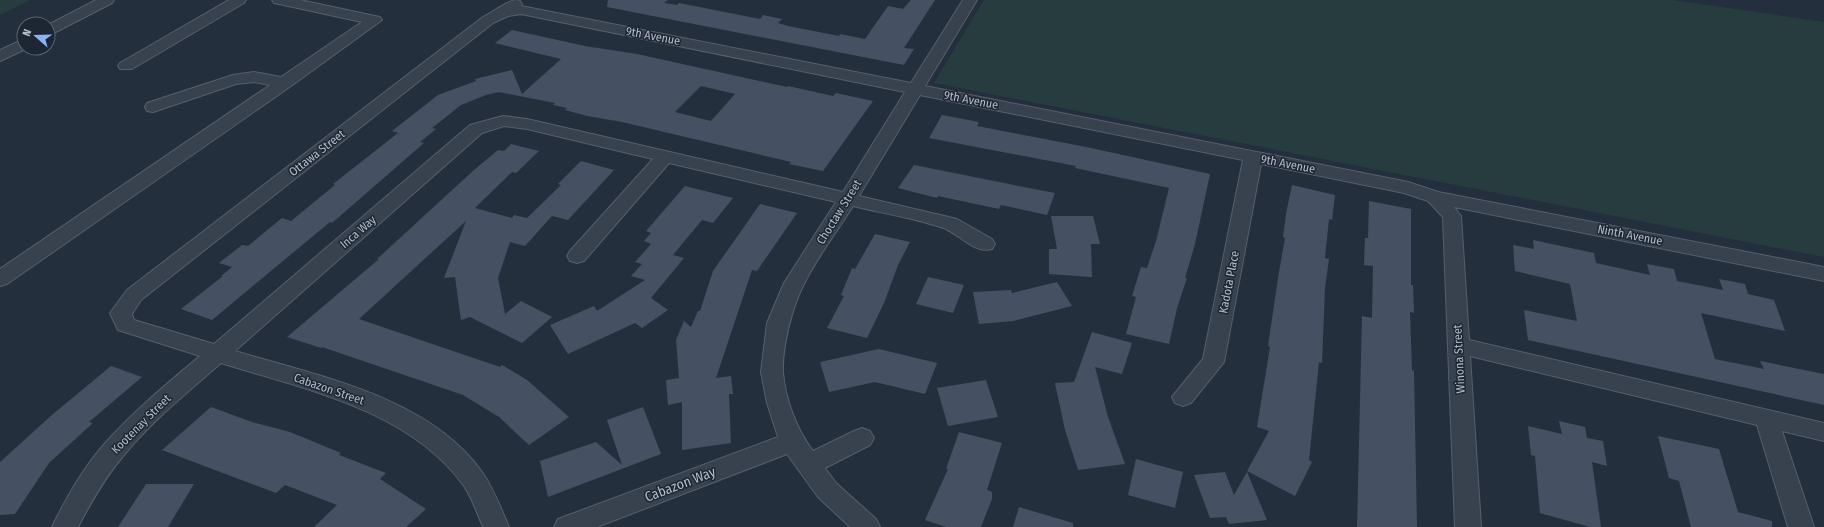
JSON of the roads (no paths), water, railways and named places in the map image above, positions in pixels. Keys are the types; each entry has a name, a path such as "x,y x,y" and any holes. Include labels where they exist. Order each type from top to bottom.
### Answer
{"street":[{"path":"56,27 108,0"},
{"path":"126,66 239,0"},
{"path":"0,279 375,20 280,0"},
{"name":"Ottawa Street","path":"122,312 134,295 488,20 505,12 520,0"},
{"name":"Choctaw Street","path":"867,527 827,490 792,442 778,403 772,372 778,323 794,283 848,199 970,0"},
{"name":"9th Avenue","path":"505,12 521,10 915,88 1408,188 1435,197"},
{"path":"0,56 16,48"},
{"path":"153,107 233,80 254,77 285,83"},
{"name":"Inca Way","path":"219,354 476,129 502,121 527,124 665,156"},
{"path":"577,256 665,156 950,223 985,244"},
{"name":"Kadota Place","path":"1183,397 1214,362 1253,157"},
{"name":"Ninth Avenue","path":"1435,197 1824,274"},
{"name":"Winona Street","path":"1435,197 1452,216 1468,527"},
{"name":"Cabazon Street","path":"122,312 126,325 358,397 392,414 437,441 469,473 485,501 496,527"},
{"path":"1458,345 1824,432"},
{"name":"Kootenay Street","path":"66,527 87,486 115,448 150,413 219,354"},
{"path":"1766,418 1801,527"},
{"path":"808,465 862,438"},
{"name":"Cabazon Way","path":"567,527 792,442"}]}
